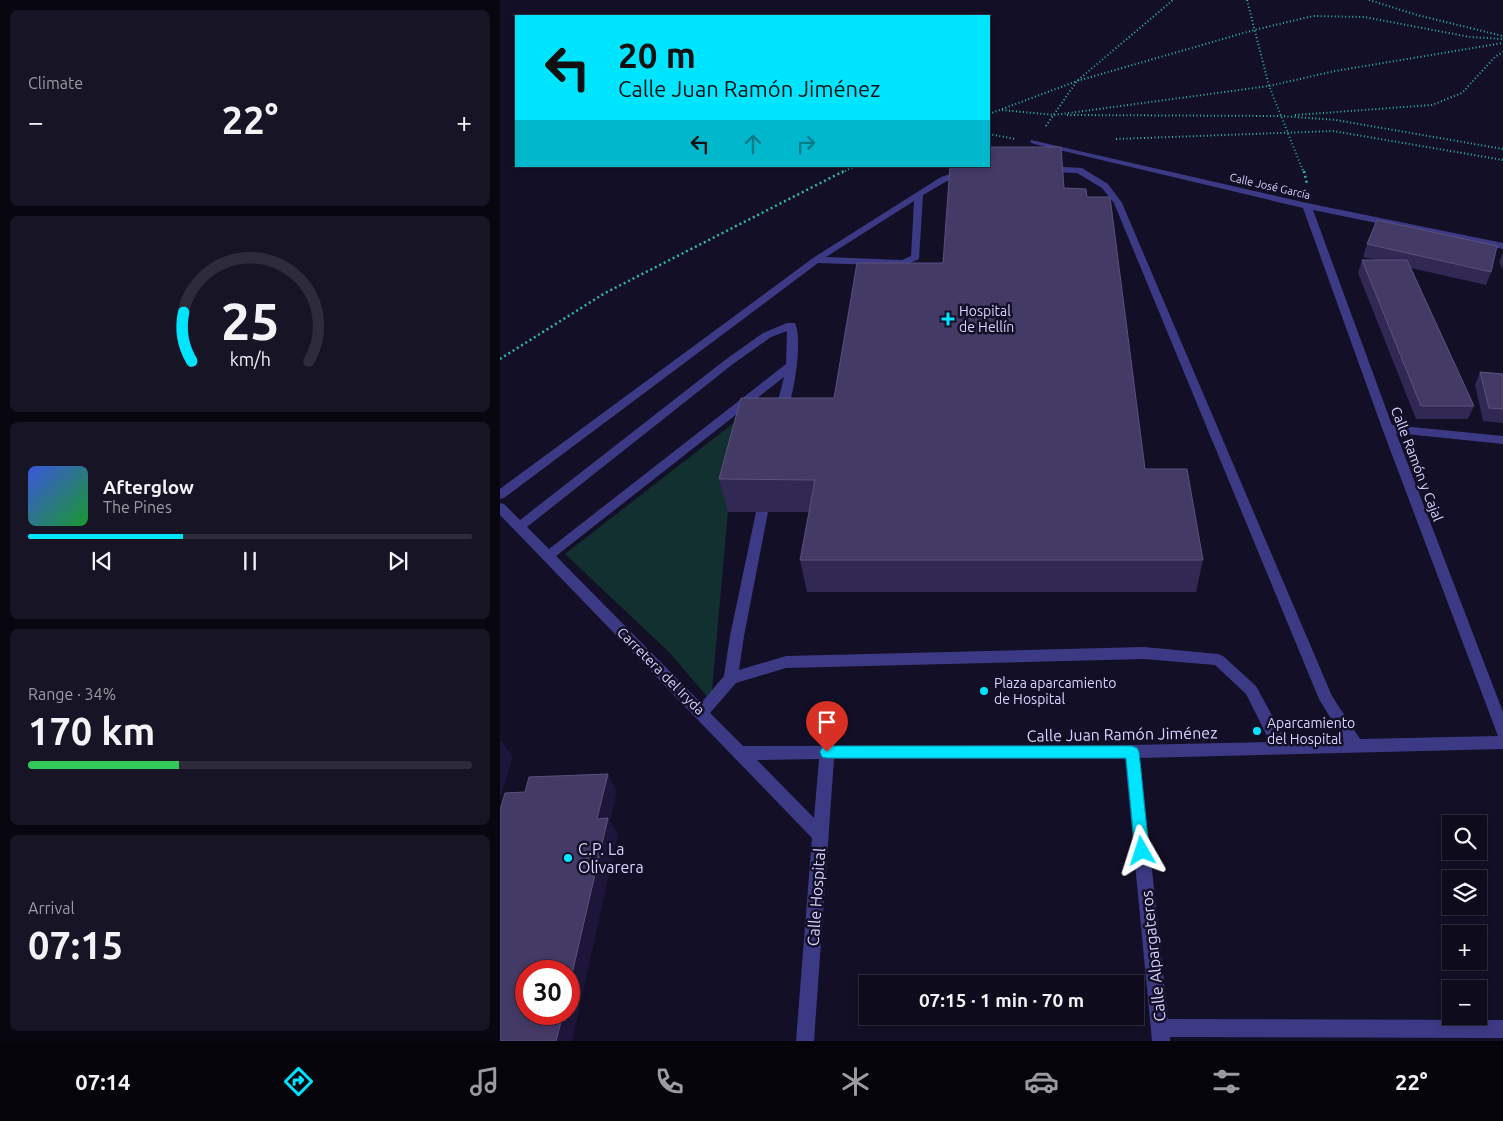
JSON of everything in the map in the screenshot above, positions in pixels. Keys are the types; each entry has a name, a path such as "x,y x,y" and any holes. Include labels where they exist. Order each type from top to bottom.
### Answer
{"street":[{"name":"Calle José García","path":"1034,142 1307,206 1503,246"},
{"path":"1036,169 1079,170 1105,186 1118,203 1326,699 1356,746"},
{"path":"500,495 816,260 944,180 970,170 980,170"},
{"path":"816,260 904,263 916,256 919,194"},
{"name":"Calle Ramón y Cajal","path":"1307,206 1388,428 1503,731"},
{"path":"519,527 729,362 767,335 791,324 794,340 792,365 780,421"},
{"path":"548,556 792,365"},
{"path":"1388,428 1503,440"},
{"name":"Carretera del Iryda","path":"500,507 821,836"},
{"path":"702,712 731,678 737,636 762,512"},
{"path":"731,678 786,662 1144,653 1218,660 1251,690 1282,749"},
{"name":"Calle Juan Ramón Jiménez","path":"741,753 1132,752 1503,742"},
{"name":"Calle Hospital","path":"805,1041 827,752"},
{"name":"Calle Alpargateros","path":"1132,752 1160,1035"},
{"path":"1160,1035 1503,1029"}],"path":[{"path":"990,134 1034,142 1077,81 1173,0"},
{"path":"1247,0 1270,86 1303,166 1307,186 1307,206"},
{"path":"1369,0 1503,37"},
{"path":"990,114 1077,81 1254,30 1313,16 1364,17 1470,37 1503,37"},
{"path":"1054,114 1270,86 1335,71 1503,43"},
{"path":"1282,116 1432,105 1462,93 1495,57 1503,52"},
{"path":"999,110 1054,114 1282,116 1336,120 1503,150"},
{"path":"1112,140 1333,131 1503,160"},
{"path":"500,359 605,293 853,167"}],"green space":[{"path":"740,418 728,512 711,701 669,652 565,554"}],"building":[{"name":"Hospital de Hellín","path":"990,147 1061,147 1064,188 1086,189 1087,197 1110,197 1145,469 1187,469 1203,560 800,560 815,480 719,479 741,398 834,398 857,263 943,263 950,167 990,167"},
{"path":"1377,220 1497,246 1491,272 1367,244"},
{"path":"1362,260 1407,260 1474,406 1421,406"},
{"path":"1480,372 1503,374 1503,409 1489,408"},
{"path":"608,774 597,819 608,818 575,960 515,960 515,1025 560,1025 556,1041 500,1041 500,810 505,793 525,792 529,777"}],"place":[{"name":"Hospital de Hellín","path":"948,319"},
{"name":"Plaza aparcamiento de Hospital","path":"984,691"},
{"name":"Aparcamiento del Hospital","path":"1257,731"},
{"name":"C.P. La Olivarera","path":"568,858"}],"route":[{"path":"827,752 1132,752 1142,851"}]}
